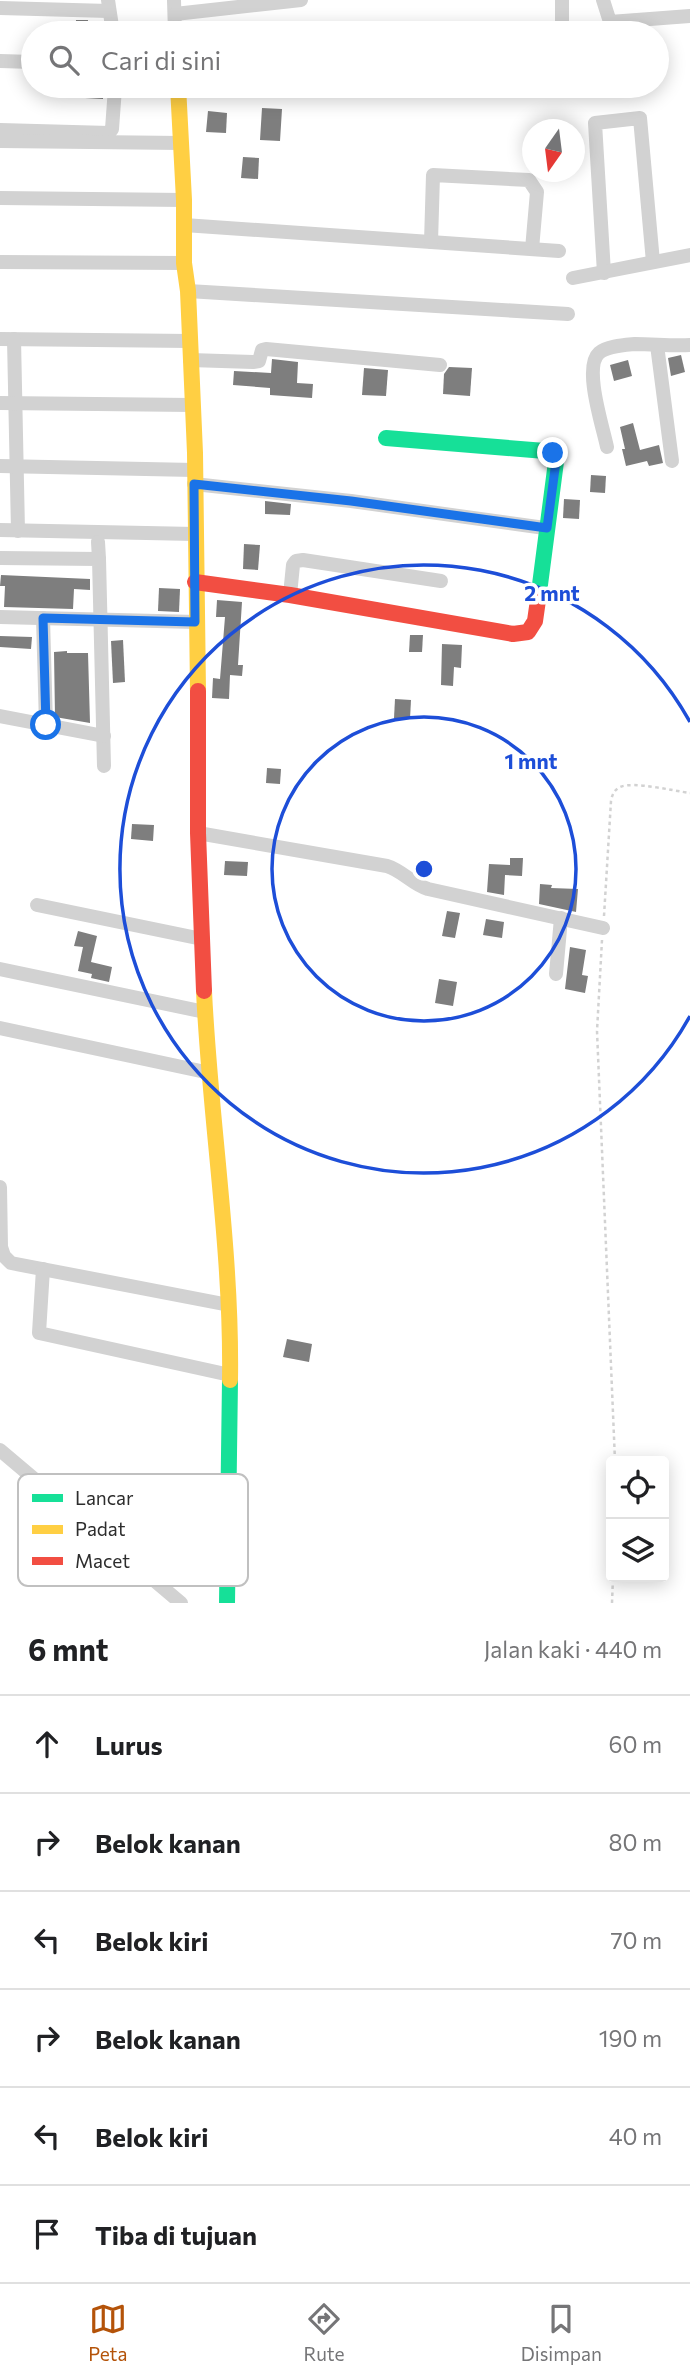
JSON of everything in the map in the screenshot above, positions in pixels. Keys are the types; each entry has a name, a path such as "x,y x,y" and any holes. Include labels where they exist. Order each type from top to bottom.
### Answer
{"street":[{"path":"174,7 301,0"},
{"path":"562,0 562,21"},
{"path":"603,0 610,21"},
{"path":"0,9 109,6"},
{"path":"623,21 690,16"},
{"path":"0,61 21,62"},
{"path":"0,130 109,133 112,129 114,98"},
{"path":"178,98 194,477 198,834 205,1012 229,1304 229,1474"},
{"path":"604,273 596,123 640,118 653,262"},
{"path":"0,141 181,143"},
{"path":"431,242 433,175 529,180 537,192 532,249"},
{"path":"0,198 184,200"},
{"path":"184,225 559,251"},
{"path":"573,278 690,255"},
{"path":"0,262 184,262"},
{"path":"188,291 568,314"},
{"path":"18,531 16,403 7,339 190,341"},
{"path":"607,447 592,375 593,360 606,348 635,344 690,345"},
{"path":"657,345 672,461"},
{"path":"190,360 253,362 259,360 262,350 266,349 440,365"},
{"path":"0,403 192,405"},
{"path":"195,582 522,634 528,632 535,621 543,527 557,454 386,438"},
{"path":"0,466 194,477 543,527"},
{"path":"0,530 195,534"},
{"path":"98,542 104,766"},
{"path":"0,558 99,559"},
{"path":"290,595 293,565 296,561 303,560 441,581"},
{"path":"0,617 195,622"},
{"path":"43,618 46,725"},
{"path":"0,716 104,736"},
{"path":"198,834 387,866 419,887 603,928"},
{"path":"37,905 202,939"},
{"path":"556,974 561,918"},
{"path":"0,969 205,1012"},
{"path":"0,1028 210,1073"},
{"path":"0,1187 1,1247 11,1263 229,1304"},
{"path":"43,1269 38,1333 230,1375"},
{"path":"0,1450 28,1474"},
{"path":"161,1586 181,1603"}],"path":[{"path":"615,1456 597,1031 612,795 620,787 633,786 690,793"},
{"path":"612,1603 614,1582"}],"building":[{"path":"262,108 282,109 280,141 260,140"},
{"path":"208,111 227,113 226,133 206,132"},
{"path":"243,157 259,158 258,179 241,178"},
{"path":"681,355 685,372 671,376 668,358"},
{"path":"272,359 298,362 297,383 313,384 312,398 270,395 270,388 233,385 234,371 271,373"},
{"path":"628,360 632,376 614,381 610,365"},
{"path":"449,367 472,368 470,396 443,394 444,374"},
{"path":"364,368 388,370 386,396 362,395"},
{"path":"633,423 640,450 659,445 663,463 649,466 647,461 626,466 620,427"},
{"path":"591,475 606,476 605,493 590,492"},
{"path":"564,499 580,500 579,519 563,518"},
{"path":"265,501 291,504 290,515 265,514"},
{"path":"244,544 260,545 258,570 243,569"},
{"path":"1,575 90,579 90,590 74,589 73,609 4,607 5,586 0,586"},
{"path":"159,588 180,589 179,612 158,611"},
{"path":"217,600 242,602 238,665 243,665 242,676 230,675 229,699 212,698 213,678 220,679 225,617 216,617"},
{"path":"410,635 423,635 422,652 409,652"},
{"path":"0,636 32,637 31,649 0,647"},
{"path":"123,640 125,682 113,683 111,641"},
{"path":"442,644 462,645 461,668 454,667 453,686 441,685"},
{"path":"54,652 88,653 90,723 55,717"},
{"path":"395,699 411,700 410,719 394,718"},
{"path":"267,768 281,769 280,784 266,783"},
{"path":"132,824 154,825 153,841 131,839"},
{"path":"510,858 523,858 522,876 505,875 504,895 487,892 489,864 510,865"},
{"path":"225,861 248,862 247,876 224,875"},
{"path":"540,884 552,885 551,888 578,889 576,912 539,904"},
{"path":"447,911 460,913 455,938 442,936"},
{"path":"486,919 504,922 502,938 483,935"},
{"path":"78,931 97,936 91,962 112,967 109,982 91,978 92,974 78,971 83,947 74,946"},
{"path":"570,947 586,950 582,975 588,976 585,993 565,989"},
{"path":"439,979 457,982 453,1006 435,1003"},
{"path":"287,1339 312,1344 309,1362 283,1357"}],"traffic: fast":[{"path":"386,438 557,454 538,600"},
{"path":"229,1474 230,1380"},
{"path":"227,1586 227,1603"}],"traffic: slow":[{"path":"179,98 184,263 188,291 195,453 198,691"},
{"path":"204,991 228,1283 230,1380"}],"traffic: jam":[{"path":"195,582 290,595 513,634 528,632 535,621 538,600"},
{"path":"198,691 198,833 204,991"}],"route":[{"path":"46,725 43,618 195,622 194,484 351,501 547,528 557,454 553,453"}]}
